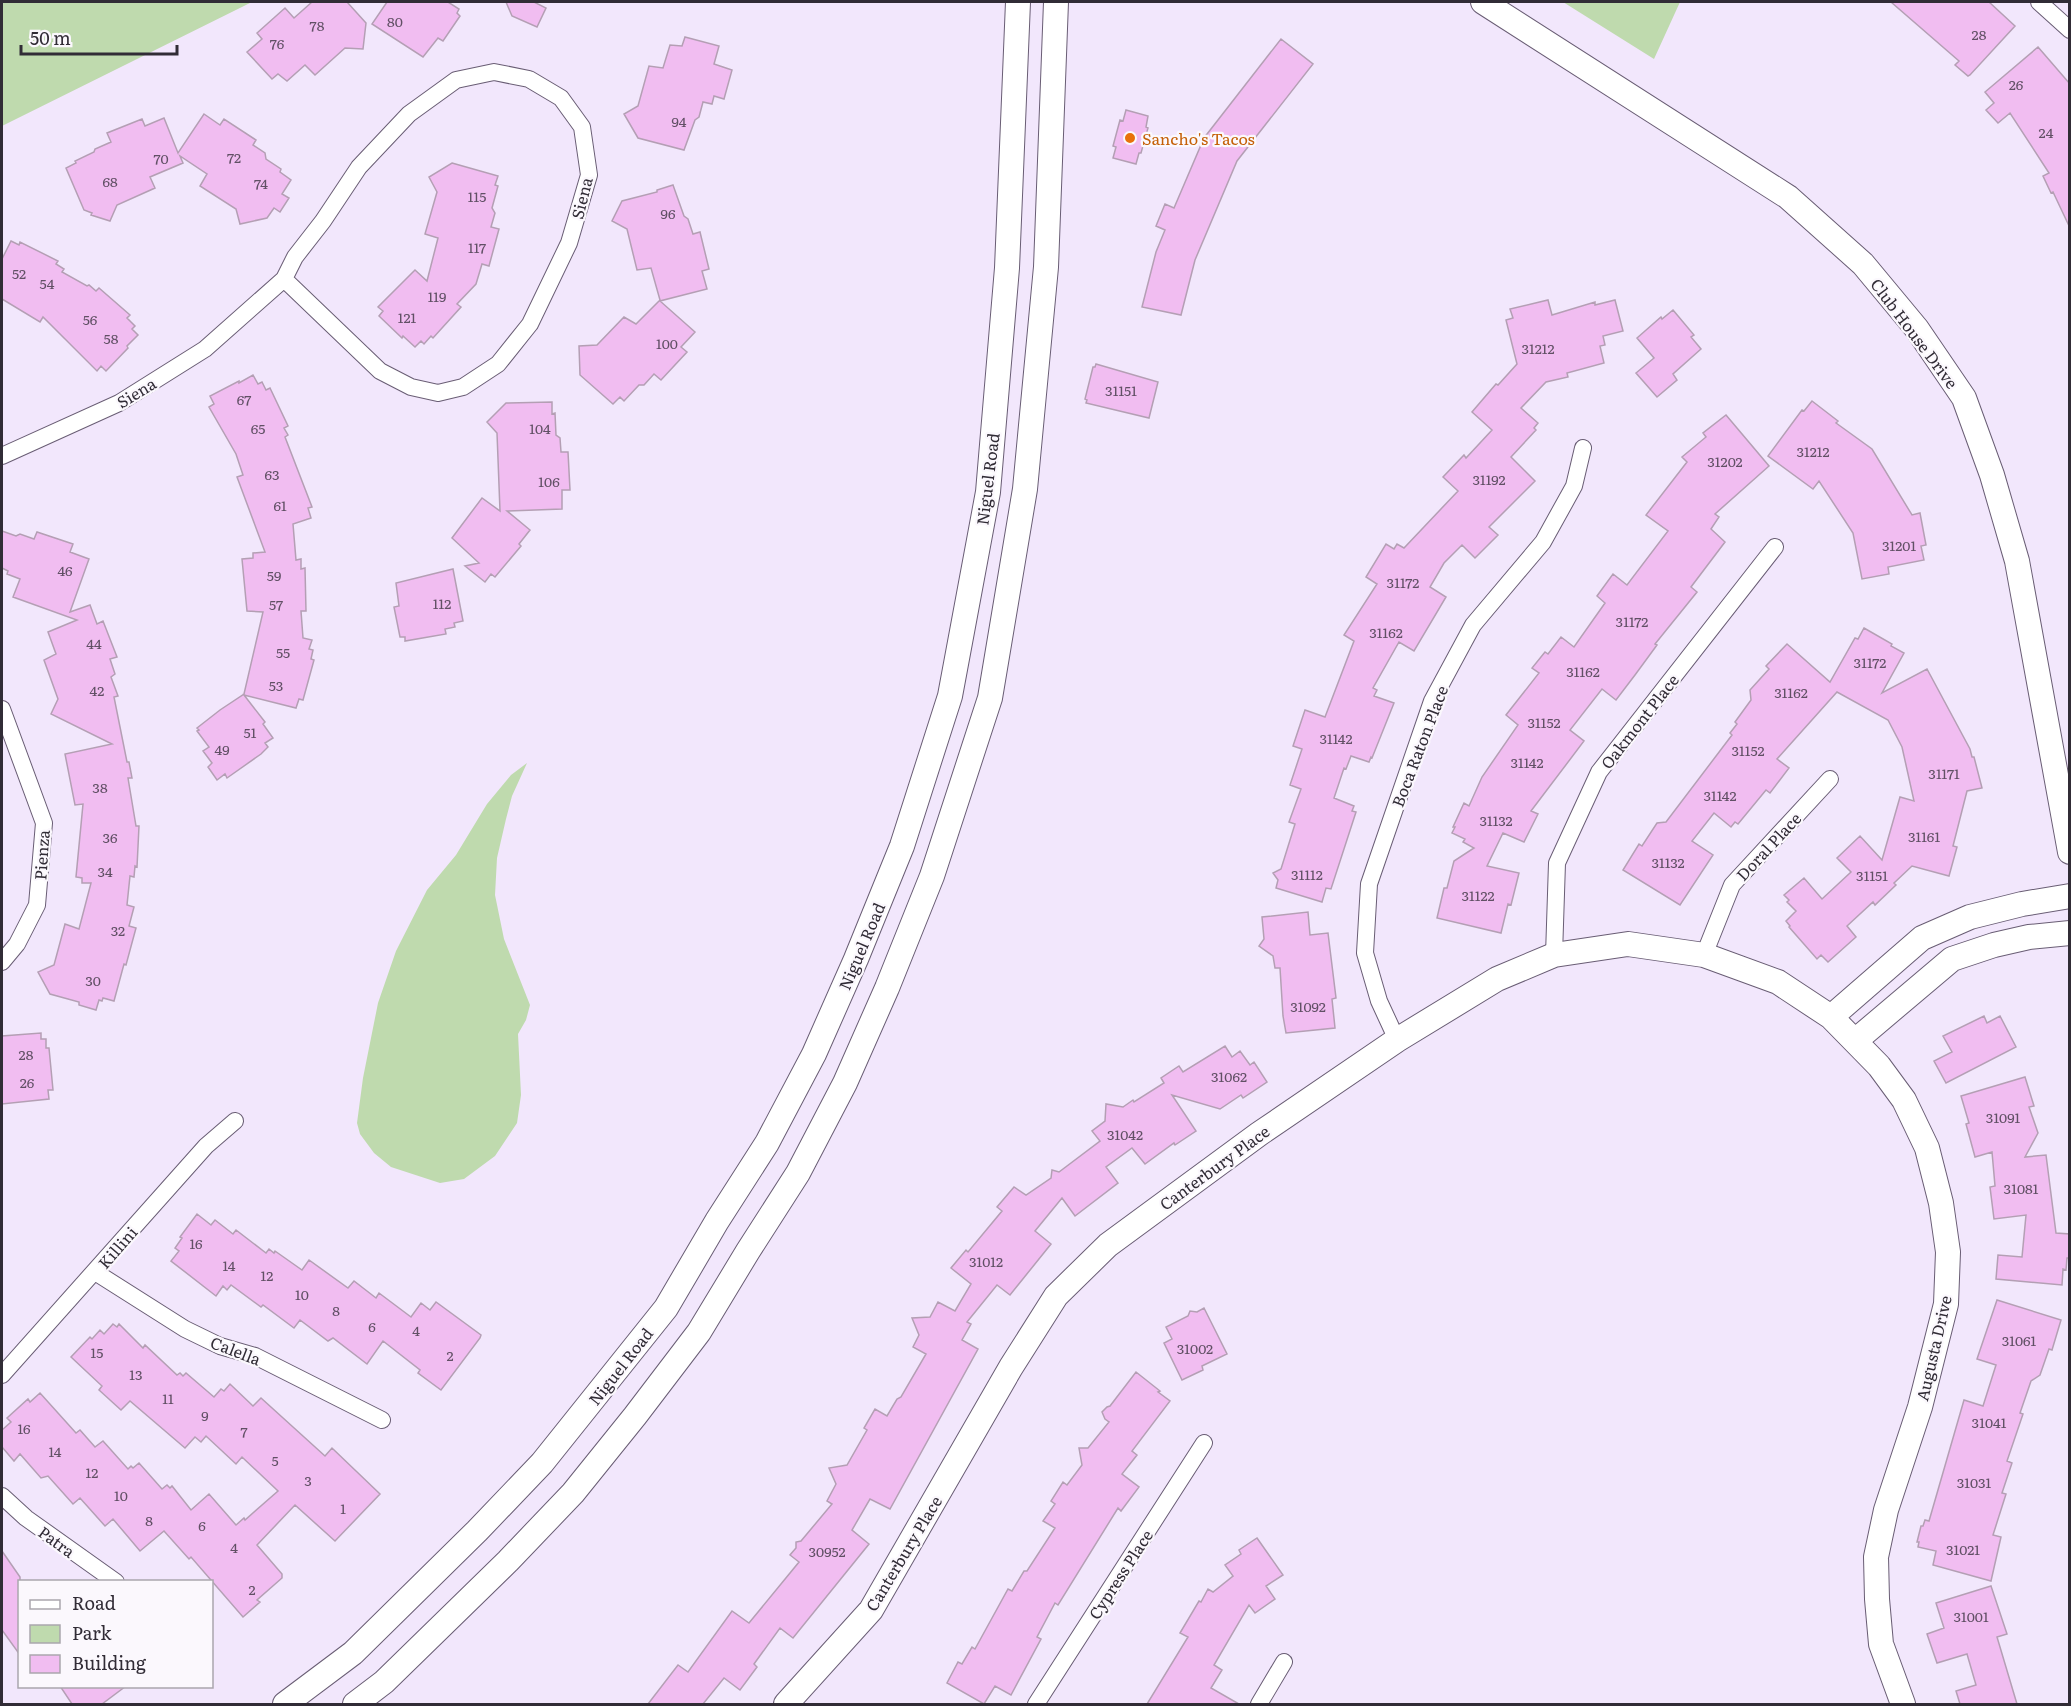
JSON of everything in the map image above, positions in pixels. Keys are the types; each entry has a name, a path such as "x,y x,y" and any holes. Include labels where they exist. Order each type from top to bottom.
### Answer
{"main road":[{"name":"Niguel Road","path":"285,1704 353,1653 477,1531 542,1463 666,1308 717,1221 767,1143 814,1054 856,959 902,846 950,696 988,492 1007,268 1018,2"},
{"path":"355,1704 384,1682 508,1561 573,1493 699,1332 798,1173 844,1083 886,988 932,876 990,698 1026,489 1046,267 1056,2"},
{"name":"Club House Drive","path":"1483,2 1788,197 1863,264 1917,329 1964,398 1992,475 2017,561 2064,788 2070,852"},
{"path":"1007,268 1046,267"},
{"path":"1831,1017 1922,938 1970,917 2022,904 2070,896"},
{"path":"1855,1041 1952,959 2029,936 2070,933"},
{"name":"Canterbury Place","path":"786,1704 871,1611 1011,1367 1056,1296 1108,1245 1259,1134 1397,1040 1497,978 1554,955 1629,944 1704,955 1778,982 1831,1017"},
{"name":"Augusta Drive","path":"1831,1017 1879,1066 1904,1100 1927,1148 1941,1203 1948,1252 1946,1304 1937,1344 1913,1429 1886,1510 1876,1557 1881,1644 1903,1704"}],"street":[{"path":"2039,2 2070,30"},
{"name":"Siena","path":"2,456 119,403 205,349 284,279 295,256 323,221 359,167 410,114 456,80 494,72 529,79 561,98 582,127 589,175 569,243 530,324 498,364 463,387 438,393 411,387 380,371 284,279"},
{"name":"Boca Raton Place","path":"1397,1040 1379,1001 1365,953 1370,884 1432,701 1473,625 1543,542 1574,486 1583,448"},
{"name":"Oakmont Place","path":"1554,955 1557,863 1599,772 1775,547"},
{"name":"Pienza","path":"2,709 44,823 37,905 17,944 2,962"},
{"name":"Doral Place","path":"1704,955 1732,885 1830,779"},
{"name":"Killini","path":"2,1375 206,1146 235,1121"},
{"name":"Calella","path":"95,1272 185,1329 220,1346 255,1356 382,1420"},
{"name":"Cypress Place","path":"1036,1704 1204,1443"},
{"name":"Patra","path":"2,1496 26,1518 115,1580"},
{"path":"1259,1704 1284,1662"}],"green space":[{"path":"2,2 252,2 2,126"},
{"path":"1563,2 1680,2 1654,59"},
{"path":"527,763 512,796 506,819 497,858 495,895 504,939 530,1005 526,1020 518,1034 521,1095 517,1123 495,1156 464,1179 440,1183 391,1167 374,1153 360,1134 357,1123 363,1078 378,1003 396,951 427,890 456,855 487,804 511,775"}],"building":[{"path":"312,2 347,2 366,23 363,49 345,48 315,75 305,65 287,81 278,74 272,79 247,52 262,39 257,33 285,8 294,18"},
{"path":"387,2 448,2 459,9 457,13 460,16 443,41 438,38 423,57 372,24"},
{"path":"506,2 534,2 546,8 537,27 512,16"},
{"path":"1891,2 1989,2 2015,26 1968,76 1955,65 1959,61"},
{"path":"685,37 719,46 714,64 732,70 724,99 714,96 712,104 703,102 699,117 695,120 684,150 638,138 624,114 638,106 649,66 663,68 670,45 682,46"},
{"path":"1281,39 1313,64 1237,161 1195,260 1181,315 1142,307 1156,252 1165,230 1156,226 1165,204 1174,208 1204,138"},
{"path":"2038,47 2070,84 2070,228 2043,176 2049,173 2010,113 1998,123 1986,110 1994,103 1985,92"},
{"path":"1126,110 1148,116 1146,127 1148,128 1136,164 1113,158 1116,147 1113,146 1120,120 1123,121"},
{"path":"204,114 220,125 224,119 256,140 253,145 265,153 266,159 281,169 280,172 291,180 282,194 289,198 280,212 274,208 267,218 240,224 236,209 200,186 207,174 180,156 183,163 150,177 155,188 117,205 110,221 91,215 92,213 84,210 66,168 94,152 95,149 111,142 107,133 142,119 145,126 164,118 178,153"},
{"path":"452,163 498,176 495,185 498,186 492,208 495,213 491,227 499,229 489,266 482,264 476,284 457,304 461,307 433,338 431,336 424,344 421,341 415,347 379,316 383,311 378,307 415,270 427,281 438,238 425,234 437,192 429,177"},
{"path":"673,185 693,234 700,232 709,269 702,271 707,289 660,301 695,332 681,347 687,352 661,380 654,374 644,385 639,385 624,401 620,397 613,404 580,375 579,346 597,345 624,317 636,324 660,300 651,268 637,270 627,229 612,221 622,201 657,192 657,190"},
{"path":"11,241 19,245 20,242 58,261 56,264 64,269 62,272 89,285 96,291 99,288 130,315 127,318 135,326 132,329 138,335 106,371 101,366 97,371 43,317 40,322 2,299 2,259"},
{"path":"1548,300 1552,315 1595,302 1595,305 1615,300 1623,331 1603,336 1605,345 1600,346 1604,363 1567,373 1568,377 1546,382 1521,408 1538,423 1534,428 1536,430 1511,457 1535,481 1489,527 1498,535 1475,558 1462,545 1444,563 1430,587 1446,597 1414,651 1399,642 1373,688 1377,690 1374,696 1394,703 1369,762 1351,756 1346,769 1344,768 1334,798 1354,806 1352,811 1356,812 1331,889 1326,888 1322,902 1276,888 1278,880 1273,873 1281,869 1295,824 1289,822 1301,789 1290,785 1302,749 1293,746 1305,710 1325,717 1354,641 1344,635 1377,584 1366,577 1386,544 1394,549 1397,544 1404,548 1458,491 1443,477 1464,455 1466,458 1492,430 1472,412 1517,364 1506,320 1513,318 1510,309"},
{"path":"1673,310 1694,335 1691,337 1701,349 1673,374 1677,380 1657,397 1636,373 1654,358 1637,338 1661,317 1662,319"},
{"path":"1096,364 1158,382 1149,418 1086,403 1093,367"},
{"path":"253,375 258,384 262,382 266,390 270,388 288,426 284,428 288,435 285,437 312,507 308,508 311,518 293,524 296,560 301,559 301,569 305,568 306,611 301,611 303,638 312,640 309,649 313,650 311,659 314,660 303,700 299,699 296,708 244,695 265,722 263,724 273,738 265,743 268,747 261,754 227,778 225,774 217,780 208,767 212,763 203,751 209,747 197,728 244,694 263,612 247,611 242,559 253,558 253,553 265,552 237,477 243,475 236,454 209,407 214,404 210,396"},
{"path":"1812,401 1838,421 1836,423 1872,449 1912,515 1920,513 1926,545 1921,546 1924,560 1888,567 1889,574 1862,579 1853,533 1819,481 1813,489 1768,456 1802,410 1804,411"},
{"path":"552,402 552,414 555,413 556,435 560,438 561,452 568,452 570,490 562,490 562,509 507,511 530,530 519,544 521,546 495,577 491,574 485,582 465,566 479,563 452,538 482,498 500,511 497,433 487,422 506,403"},
{"path":"1726,415 1769,466 1715,514 1719,517 1711,529 1725,542 1691,587 1697,592 1655,644 1657,645 1616,700 1602,689 1570,730 1584,741 1531,811 1538,814 1524,842 1503,833 1487,866 1519,873 1501,933 1437,918 1444,888 1447,888 1454,861 1474,848 1463,842 1465,839 1452,833 1455,827 1453,827 1464,803 1469,806 1482,777 1518,725 1506,715 1539,673 1532,668 1545,652 1548,654 1561,637 1574,647 1605,603 1597,596 1613,574 1627,585 1668,531 1646,515 1687,462 1682,457 1706,437 1703,433"},
{"path":"2,531 34,539 37,532 73,544 70,552 89,559 70,612 90,605 97,624 103,621 117,657 110,659 115,674 111,677 118,696 114,697 132,778 128,778 136,826 139,826 137,867 135,866 134,877 130,876 127,905 134,907 129,926 136,928 114,1001 103,998 102,1001 99,1000 96,1010 79,1005 79,1002 50,994 38,972 54,965 65,924 79,929 91,883 82,883 82,878 76,877 83,804 75,805 65,754 112,744 51,714 58,699 44,660 56,654 48,632 77,620 13,597 20,579 7,574 8,571 2,568"},
{"path":"453,569 463,621 454,623 455,627 445,629 446,634 405,641 405,637 400,637 394,607 399,606 396,583"},
{"path":"1864,628 1904,653 1882,693 1927,669 1974,757 1982,788 1967,791 1953,846 1957,847 1949,876 1912,866 1875,905 1873,902 1847,926 1856,937 1828,962 1821,955 1817,959 1789,927 1786,921 1796,911 1784,895 1804,878 1822,899 1851,872 1837,858 1860,836 1882,860 1900,797 1914,801 1902,747 1888,720 1837,692 1777,759 1789,768 1770,793 1766,790 1738,824 1735,822 1731,827 1714,813 1692,841 1713,855 1680,905 1623,870 1639,844 1642,846 1657,823 1666,822 1732,735 1730,733 1737,724 1735,722 1751,700 1750,690 1769,669 1766,666 1787,644 1830,682 1855,638 1858,639"},
{"path":"1308,912 1310,935 1328,933 1336,998 1332,999 1335,1028 1286,1033 1280,968 1275,968 1273,956 1259,946 1264,939 1262,917"},
{"path":"1984,1016 1987,1023 2000,1016 2016,1047 1946,1083 1934,1061 1952,1052 1943,1036"},
{"path":"41,1033 41,1039 46,1039 46,1048 49,1048 53,1090 48,1090 49,1099 2,1104 2,1036"},
{"path":"1225,1046 1232,1057 1240,1051 1250,1065 1254,1062 1267,1082 1243,1098 1241,1095 1220,1109 1172,1095 1196,1131 1175,1145 1174,1143 1145,1164 1132,1148 1106,1167 1118,1183 1075,1216 1062,1198 1035,1231 1051,1244 1010,1295 997,1285 967,1322 971,1324 962,1340 978,1349 890,1509 870,1499 852,1530 869,1544 793,1638 780,1628 754,1664 757,1667 740,1690 724,1678 703,1704 648,1704 678,1665 688,1672 732,1611 749,1623 799,1562 790,1555 796,1548 796,1542 801,1541 832,1504 827,1501 836,1484 829,1468 847,1465 867,1430 864,1428 875,1409 887,1416 926,1354 913,1347 919,1335 912,1318 930,1317 938,1302 955,1311 971,1284 951,1268 966,1250 968,1252 1002,1211 997,1207 1014,1187 1026,1195 1051,1178 1052,1170 1059,1172 1100,1141 1092,1131 1105,1121 1106,1104 1123,1107 1133,1100 1134,1102 1164,1083 1161,1078 1179,1066 1183,1072"},
{"path":"2025,1077 2034,1106 2029,1107 2038,1133 2025,1157 2046,1155 2056,1233 2070,1234 2070,1258 2067,1258 2066,1270 2063,1269 2062,1285 1996,1279 1998,1255 2022,1257 2026,1215 1994,1219 1990,1187 1995,1186 1992,1152 1975,1157 1961,1096"},
{"path":"197,1214 211,1225 215,1220 233,1234 236,1230 266,1253 269,1249 274,1253 275,1251 302,1270 309,1260 348,1288 354,1281 376,1298 379,1293 411,1317 421,1303 430,1310 436,1302 481,1335 480,1338 441,1390 418,1373 420,1370 383,1341 367,1364 333,1338 328,1341 300,1320 294,1328 231,1285 227,1290 223,1286 216,1296 171,1261 179,1251 175,1248 182,1238 180,1237"},
{"path":"1997,1300 2061,1320 2052,1350 2049,1349 2040,1375 2031,1381 2020,1413 2023,1414 2007,1461 2012,1463 2002,1493 2006,1494 1993,1535 2001,1537 1991,1581 1933,1565 1936,1551 1918,1547 1919,1542 1917,1542 1921,1526 1925,1520 1929,1521 1964,1400 1983,1406 1996,1365 1977,1359"},
{"path":"1204,1308 1227,1354 1202,1366 1203,1370 1182,1380 1164,1343 1172,1339 1166,1327 1188,1316 1190,1311 1197,1312"},
{"path":"113,1324 117,1327 119,1324 143,1348 145,1345 177,1375 180,1373 183,1376 186,1373 214,1397 230,1384 253,1406 261,1398 325,1456 332,1448 380,1494 335,1541 295,1505 257,1545 282,1574 282,1578 257,1600 260,1602 243,1617 213,1580 191,1557 189,1559 164,1531 140,1551 113,1519 105,1526 80,1498 73,1504 48,1476 41,1478 20,1454 14,1461 2,1447 2,1430 11,1422 7,1418 28,1399 30,1402 40,1393 76,1433 80,1430 95,1447 103,1441 128,1469 139,1463 162,1489 167,1485 170,1488 172,1486 191,1510 209,1494 236,1525 278,1491 242,1457 236,1464 206,1436 201,1442 195,1437 185,1448 130,1401 121,1410 99,1390 102,1386 71,1357 100,1330 104,1334"},
{"path":"1136,1372 1170,1401 1132,1451 1137,1455 1122,1474 1139,1487 1121,1511 1118,1508 1058,1605 1055,1603 1037,1637 1041,1639 1011,1695 995,1686 984,1704 947,1683 958,1662 962,1664 972,1647 975,1649 1008,1589 1012,1591 1055,1528 1043,1521 1055,1504 1051,1501 1063,1482 1067,1485 1082,1465 1079,1448 1088,1448 1109,1422 1102,1412 1110,1406"},
{"path":"1257,1538 1283,1575 1266,1586 1275,1599 1255,1613 1249,1605 1214,1665 1222,1670 1211,1688 1239,1704 1147,1704 1188,1637 1180,1633 1199,1601 1201,1602 1208,1589 1213,1592 1233,1576 1225,1565 1241,1554 1239,1550"},
{"path":"2,1551 20,1577 18,1580 18,1652 2,1630"},
{"path":"1991,1586 2007,1634 1997,1637 2017,1704 1960,1704 1956,1691 1976,1685 1967,1654 1937,1663 1927,1634 1944,1628 1936,1603"},
{"path":"61,1688 123,1688 102,1704 72,1704"}],"place":[{"name":"Sancho's Tacos","path":"1130,138"}]}
